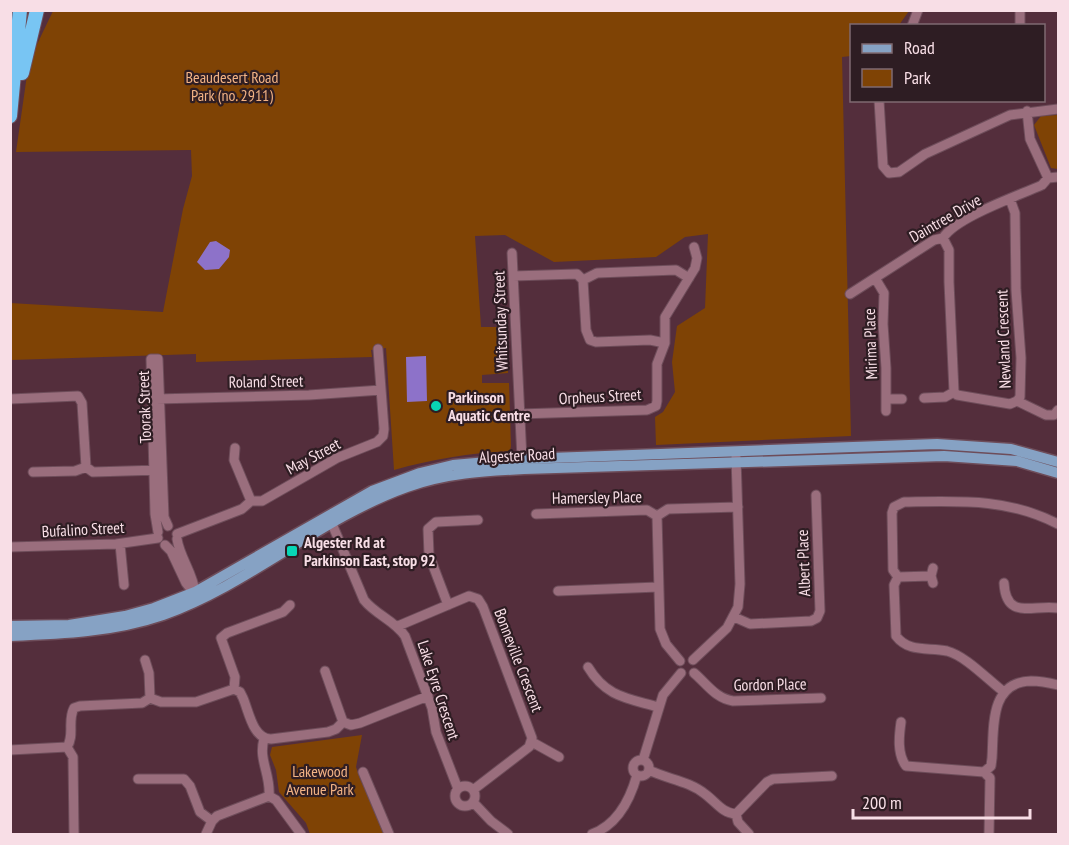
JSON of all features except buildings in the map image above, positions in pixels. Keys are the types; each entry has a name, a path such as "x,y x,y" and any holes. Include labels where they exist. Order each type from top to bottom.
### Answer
{"highway":[{"path":"10,116 20,10"},
{"path":"13,93 21,83 29,37 37,10"}],"main road":[{"name":"Algester Road","path":"10,636 75,634 162,615 331,519 386,495 430,480 480,471 523,464 736,457 937,444 1011,449 1059,462"},
{"name":"Algester Road","path":"736,457 955,456 1017,461 1059,473"},
{"name":"Algester Road","path":"10,626 69,625 94,622 197,596"}],"street":[{"path":"879,102 883,166 889,173 899,172 924,154 1010,115 1027,111 1059,109"},
{"path":"1027,111 1030,139 1048,178"},
{"name":"Daintree Drive","path":"850,294 934,240 943,238 948,231 963,220 1042,185 1048,178 1059,177"},
{"name":"Newland Crescent","path":"954,392 957,395 1010,404 1020,397 1016,213 1010,199"},
{"path":"924,398 945,397 954,392 949,250 943,238"},
{"name":"Orpheus Street","path":"519,414 656,406 657,364 665,343 665,317 695,268 697,258 694,247"},
{"name":"Whitsunday Street","path":"512,253 523,464"},
{"path":"583,280 597,273 676,270 689,278"},
{"path":"513,276 577,274 583,280 586,330 590,340 596,342 650,340 665,343"},
{"name":"Mirima Place","path":"875,278 884,293 882,324 886,411"},
{"name":"May Street","path":"177,536 242,509 250,501 262,501 337,458 377,442 383,436 384,429 378,349"},
{"name":"Roland Street","path":"155,399 309,396 381,390"},
{"path":"10,399 78,396 82,403 86,467"},
{"name":"Toorak Street","path":"155,399 158,470 164,517 168,526"},
{"path":"887,399 902,399"},
{"path":"1017,401 1046,415 1057,415"},
{"path":"235,448 234,460 250,501"},
{"path":"693,660 727,628 738,607 740,584 736,457"},
{"path":"86,467 93,472 158,470"},
{"path":"33,472 75,471 86,467"},
{"name":"Toorak Street","path":"158,470 155,514 158,535"},
{"name":"Albert Place","path":"734,616 750,624 811,621 817,618 820,611 816,495"},
{"path":"898,577 893,570 892,513 894,507 899,503 970,500 1019,508 1059,524"},
{"path":"680,661 662,638 660,629 657,516 668,509 738,507"},
{"name":"Hamersley Place","path":"536,514 647,510 657,516"},
{"name":"Lake Eyre Crescent","path":"331,519 364,600 369,607 398,626 405,636 428,696 435,732 458,789"},
{"path":"448,605 429,555 428,529 436,522 478,520"},
{"path":"162,527 174,528 180,552 194,581 197,596 186,583 173,555 165,545 160,543 158,535 162,527"},
{"name":"Bufalino Street","path":"10,547 120,544 158,535"},
{"path":"165,545 173,544 177,536"},
{"path":"120,544 124,585"},
{"path":"898,577 932,576"},
{"path":"898,577 894,585 895,632 900,642 908,647 952,653 962,658 1004,692"},
{"path":"1004,583 1005,595 1014,607 1059,608"},
{"path":"558,591 658,587"},
{"name":"Bonneville Crescent","path":"398,626 469,596 478,599 532,742"},
{"path":"234,689 235,677 221,639 227,633 283,612 291,605"},
{"path":"685,658 693,660 696,665 694,673 689,675 681,673 678,669 680,661 685,658"},
{"path":"145,660 149,673 150,698"},
{"path":"588,667 597,682 616,695 658,707"},
{"path":"325,671 343,722"},
{"path":"643,760 663,695 681,673"},
{"name":"Gordon Place","path":"694,673 717,696 733,701 821,698"},
{"path":"984,772 991,766 996,705 1004,692 1016,684 1031,681 1059,685"},
{"path":"150,698 160,702 196,702 234,689 240,692 257,733 264,739 328,732 336,729 343,722"},
{"path":"343,722 351,725 360,723 428,696"},
{"path":"67,747 71,740 70,714 74,708 142,703 150,698"},
{"path":"901,722 899,734 901,753 906,766 984,772 990,778 989,834"},
{"path":"264,739 261,754 269,775 269,796"},
{"path":"473,790 529,747 532,742 559,757"},
{"path":"10,750 67,747"},
{"path":"67,747 73,757 74,834"},
{"path":"643,760 649,770"},
{"path":"643,760 636,762 633,771 637,775 644,775 649,770"},
{"path":"649,770 691,786 704,793 722,810 736,814"},
{"path":"363,772 389,834"},
{"path":"592,834 604,830 617,818 637,775"},
{"path":"736,814 767,782 773,779 832,776"},
{"path":"138,779 184,779 190,786 200,812 212,820"},
{"path":"466,786 473,790 475,796 473,802 467,805 460,804 456,795 458,789 466,786"},
{"path":"206,834 212,820 217,816 269,796"},
{"path":"269,796 276,800 301,834"},
{"path":"473,802 491,821 508,834"},
{"path":"736,814 741,827 749,834"}],"green space":[{"name":"Beaudesert Road Park (no. 2911)","path":"53,11 909,11 900,24 850,24 850,56 842,57 851,436 656,445 655,417 663,412 675,392 672,362 677,326 705,308 708,234 685,237 656,257 554,262 505,235 475,236 481,327 506,327 508,373 482,375 482,383 509,383 510,451 451,457 394,470 386,348 371,350 372,357 196,362 196,354 11,360 10,303 163,312 183,209 192,176 191,150 16,152 29,61"},
{"path":"1058,115 1058,169 1051,168 1034,125 1041,116"},
{"name":"Lakewood Avenue Park","path":"362,735 356,767 386,834 310,834 306,823 279,792 276,770 270,755 272,747"}],"shaded area":[{"path":"216,241 230,250 229,257 219,269 205,270 197,262 210,242"},
{"path":"426,356 427,401 407,402 406,357"}],"place":[{"name":"Parkinson Aquatic Centre","path":"436,406"},
{"name":"Algester Rd at Parkinson East, stop 92","path":"292,551"}]}
